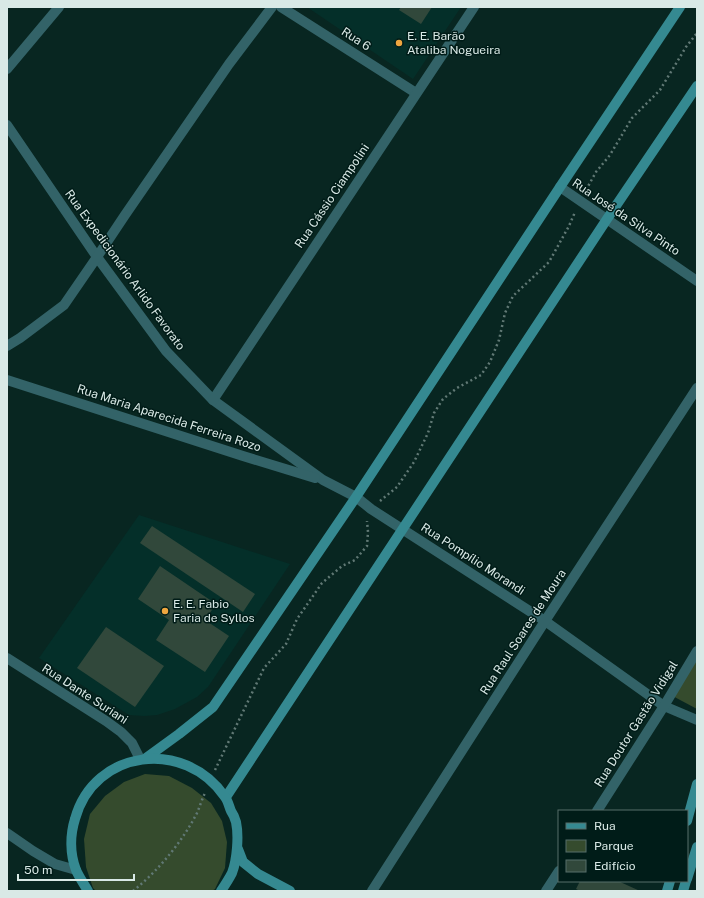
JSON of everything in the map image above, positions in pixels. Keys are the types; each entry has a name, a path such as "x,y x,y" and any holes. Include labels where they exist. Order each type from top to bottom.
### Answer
{"street":[{"path":"7,69 59,7"},
{"path":"7,346 64,305 229,64 272,7"},
{"name":"Rua 6","path":"281,7 416,93"},
{"name":"Rua Cássio Ciampolini","path":"213,400 474,7"},
{"path":"143,759 179,734 213,707 356,497 680,7"},
{"path":"226,797 607,219 697,86"},
{"name":"Rua Expedicionário Arlido Favorato","path":"7,125 97,257 166,351 213,400 323,480 356,497"},
{"name":"Rua José da Silva Pinto","path":"560,188 697,281"},
{"name":"Rua Maria Aparecida Ferreira Rozo","path":"7,380 235,454 323,480"},
{"name":"Rua Raul Soares de Moura","path":"372,891 545,621 697,388"},
{"name":"Rua Pompílio Morandi","path":"356,497 371,509 545,621 664,706 697,720"},
{"name":"Rua Doutor Gastão Vidigal","path":"598,810 697,651"},
{"name":"Rua Dante Suriani","path":"7,658 121,732 132,743 143,759"},
{"path":"88,891 76,870 71,850 72,829 77,809 88,791 102,776 120,765 143,759 169,759 191,766 210,779 226,797 236,822 238,849 243,862 258,874 290,891"},
{"path":"688,817 697,784"},
{"path":"7,833 55,864 76,870"},
{"path":"688,877 697,846"},
{"path":"221,891 232,873 238,849"},
{"path":"546,891 558,873"}],"path":[{"path":"133,891 140,886 166,859 183,837 198,812 210,779 264,668 286,644 297,619 322,582 342,566 356,560 367,546 368,532 366,522 371,509 397,487 414,462 428,433 434,413 443,399 458,388 481,376 490,362 499,340 505,313 513,296 548,262 569,226 596,172 610,155 632,118 660,90 686,47 697,33"}],"shaded area":[{"name":"E. E. Barão Ataliba Nogueira","path":"307,7 461,7 413,79"},
{"name":"E. E. Fabio Faria de Syllos","path":"139,515 290,564 208,687 197,697 175,709 157,715 144,716 129,715 39,658"}],"green space":[{"path":"697,647 697,709 667,693"},
{"path":"145,774 169,776 192,788 211,803 222,821 227,842 225,868 215,889 212,891 96,891 93,888 86,867 84,839 90,814 105,796 124,782"}],"building":[{"path":"401,7 432,7 421,24 399,10"},
{"path":"152,526 255,594 243,612 140,543"},
{"path":"160,566 216,604 205,620 229,636 205,672 156,640 169,620 138,599"},
{"path":"106,627 164,666 135,707 77,668"},
{"path":"580,882 620,882 640,891 580,891 576,889"}],"place":[{"name":"E. E. Barão Ataliba Nogueira","path":"399,43"},
{"name":"E. E. Fabio Faria de Syllos","path":"165,611"}]}
